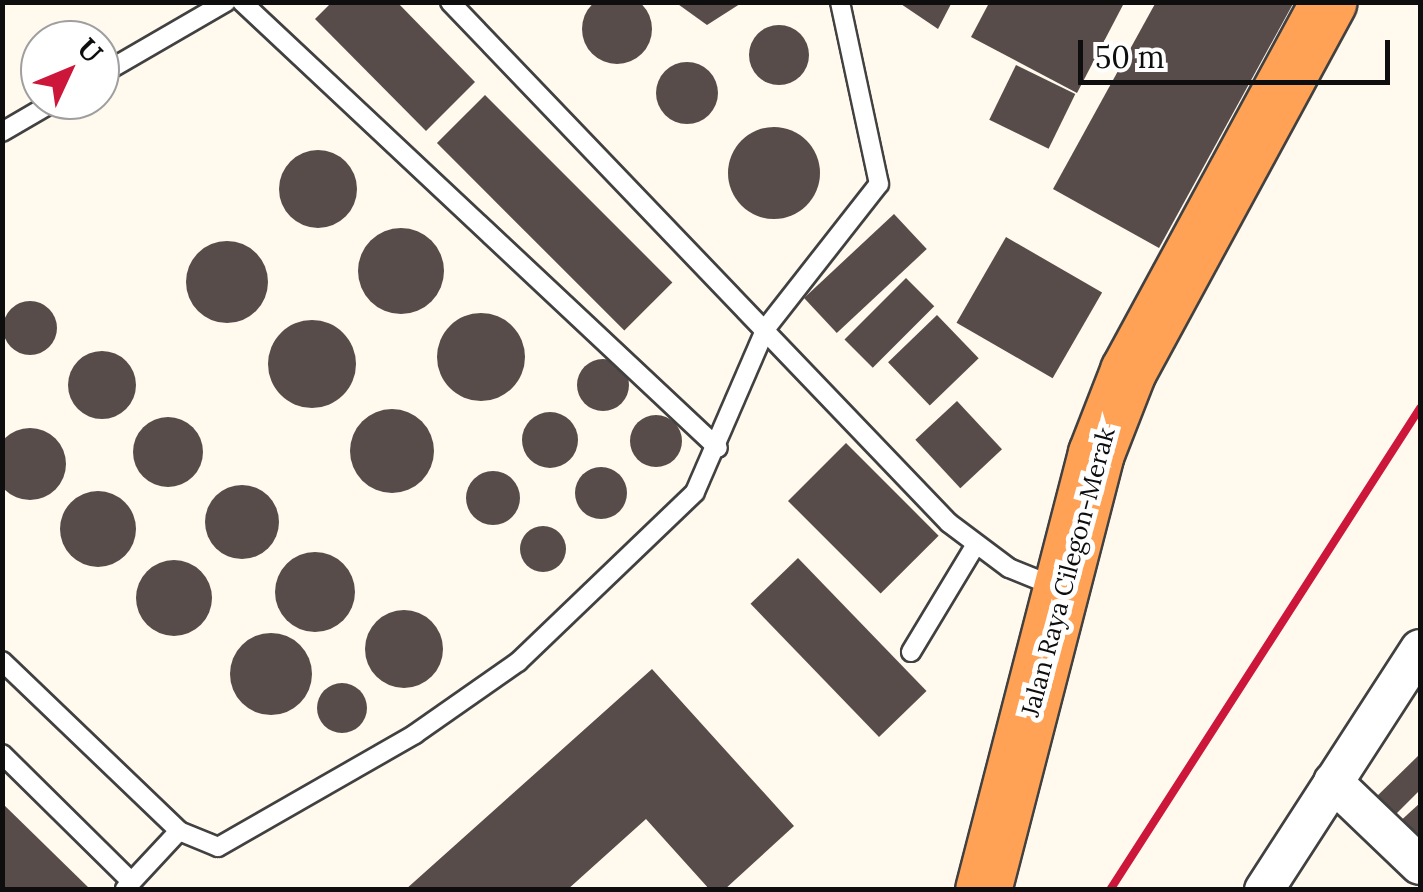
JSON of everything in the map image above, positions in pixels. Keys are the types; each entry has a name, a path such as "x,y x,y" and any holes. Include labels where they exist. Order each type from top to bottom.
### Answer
{"highway":[{"name":"Jalan Raya Cilegon-Merak","path":"983,890 1061,589 1128,371 1328,2"}],"street":[{"path":"1264,890 1420,649"},
{"path":"1333,782 1420,865"}],"lane":[{"path":"120,63 226,2"},
{"path":"242,2 718,448"},
{"path":"450,2 975,546 1061,589"},
{"path":"2,662 180,831 218,848 246,837 518,662 600,592 695,492 718,448 766,328 878,184 840,2"},
{"path":"911,652 975,546"},
{"path":"2,754 128,886 180,831"}],"building":[{"path":"617,-6 642,4 652,29 642,54 617,64 592,54 582,29 592,4"},
{"path":"332,2 397,2 475,82 426,131 315,19"},
{"path":"675,2 743,2 707,25"},
{"path":"898,2 952,2 938,29"},
{"path":"1156,2 1294,2 1159,248 1053,189"},
{"path":"989,3 1124,3 1077,93 971,37"},
{"path":"779,25 801,33 809,55 801,77 779,85 757,77 749,55 757,33"},
{"path":"687,62 709,71 718,93 709,115 687,124 665,115 656,93 665,71"},
{"path":"1016,65 1075,94 1049,149 989,120"},
{"path":"485,95 672,282 624,330 437,143"},
{"path":"774,127 792,130 807,140 817,155 817,191 807,206 792,216 774,219 756,216 741,206 731,191 728,173 731,155 741,140 756,130"},
{"path":"318,150 333,153 345,162 354,174 354,204 345,216 333,225 318,228 303,225 291,216 282,204 279,189 282,174 291,162 303,153"},
{"path":"894,214 927,249 837,333 804,298"},
{"path":"401,228 425,235 437,247 444,271 437,295 425,307 401,314 377,307 365,295 358,271 365,247 377,235"},
{"path":"1006,237 1102,292 1053,378 956,323"},
{"path":"227,241 243,244 256,253 265,266 265,298 256,311 243,320 227,323 211,320 198,311 189,298 186,282 189,266 198,253 211,244"},
{"path":"906,278 934,306 873,368 844,340"},
{"path":"30,301 49,309 57,328 49,347 30,355 11,347 3,328 11,309"},
{"path":"481,313 498,316 512,326 522,340 522,374 512,388 498,398 481,401 464,398 450,388 440,374 437,357 440,340 450,326 464,316"},
{"path":"937,315 979,358 930,405 888,362"},
{"path":"312,320 343,333 356,364 343,395 312,408 281,395 268,364 281,333"},
{"path":"102,351 115,353 126,361 134,372 134,398 126,409 115,417 102,419 89,417 78,409 70,398 68,385 70,372 78,361 89,353"},
{"path":"603,359 621,367 629,385 621,403 603,411 585,403 577,385 585,367"},
{"path":"957,401 1002,449 960,488 915,440"},
{"path":"392,409 408,412 422,421 431,435 431,467 422,481 408,490 392,493 376,490 362,481 353,467 350,451 353,435 362,421 376,412"},
{"path":"550,412 570,420 578,440 570,460 550,468 530,460 522,440 530,420"},
{"path":"656,415 675,422 682,441 675,460 656,467 637,460 630,441 637,422"},
{"path":"168,417 192,428 203,452 192,476 168,487 144,476 133,452 144,428"},
{"path":"30,428 55,439 66,464 55,489 30,500 5,489 -6,464 5,439"},
{"path":"846,443 939,536 881,594 788,501"},
{"path":"601,467 619,475 627,493 619,511 601,519 583,511 575,493 583,475"},
{"path":"493,471 512,479 520,498 512,517 493,525 474,517 466,498 474,479"},
{"path":"242,485 256,487 268,496 277,508 277,536 268,548 256,557 242,559 228,557 216,548 207,536 205,522 207,508 216,496 228,487"},
{"path":"98,491 113,493 125,502 134,514 134,544 125,556 113,565 98,567 83,565 71,556 62,544 60,529 62,514 71,502 83,493"},
{"path":"543,526 559,533 566,549 559,565 543,572 527,565 520,549 527,533"},
{"path":"315,552 330,555 343,564 352,577 352,607 343,620 330,629 315,632 300,629 287,620 278,607 275,592 278,577 287,564 300,555"},
{"path":"798,558 927,691 879,737 751,604"},
{"path":"174,560 201,571 212,598 201,625 174,636 147,625 136,598 147,571"},
{"path":"396,610 412,610 437,627 443,649 437,671 426,682 412,688 396,688 371,671 365,657 365,641 382,616"},
{"path":"271,633 300,645 312,674 300,703 271,715 242,703 230,674 242,645"},
{"path":"652,669 794,826 724,890 710,890 646,819 567,890 405,890"},
{"path":"332,684 352,684 366,698 366,718 352,732 332,732 318,718 318,698"},
{"path":"1420,754 1420,790 1389,821 1371,802"},
{"path":"2,803 91,890 2,890"},
{"path":"1420,803 1420,851 1396,825"}],"railway":[{"path":"1110,890 1420,408"}]}
